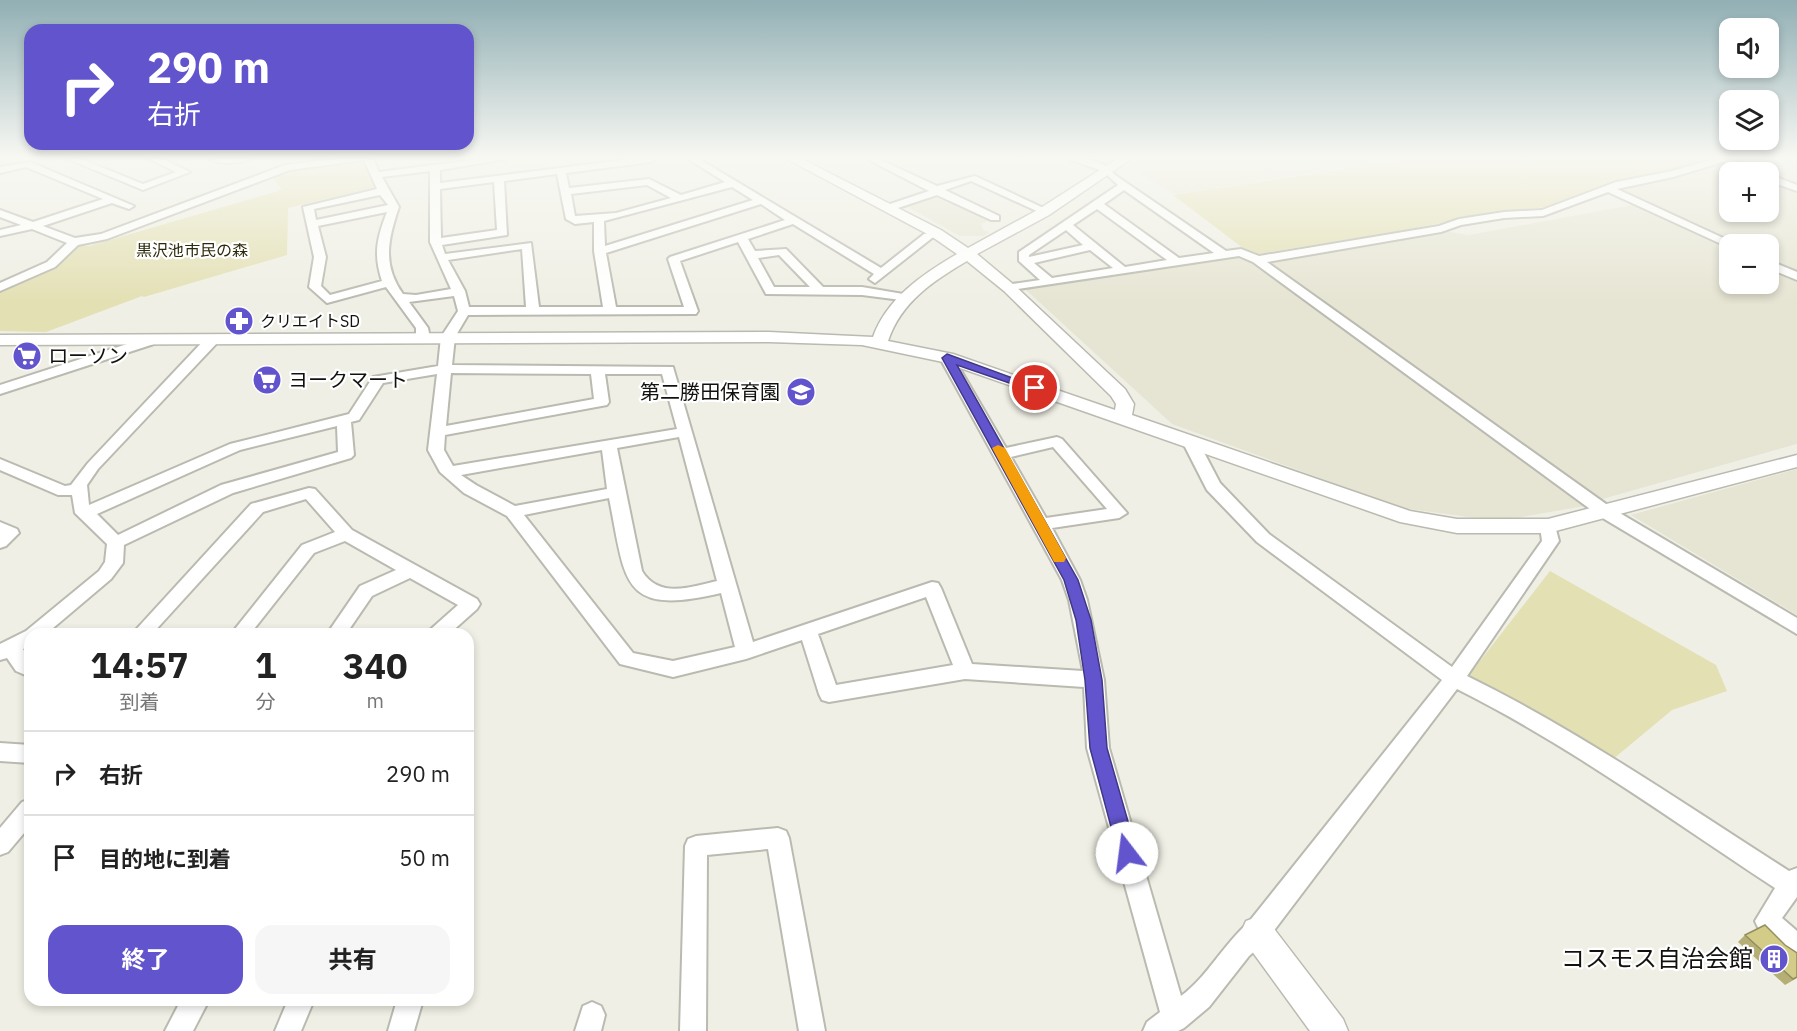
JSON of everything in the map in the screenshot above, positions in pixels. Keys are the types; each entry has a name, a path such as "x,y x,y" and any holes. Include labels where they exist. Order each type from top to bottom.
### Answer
{"street":[{"path":"0,233 33,226 88,207"},
{"path":"0,213 74,242 103,237 182,207"},
{"path":"308,207 320,257 315,287 327,298 389,283"},
{"path":"313,224 393,207"},
{"path":"394,207 385,231 381,261 389,283 402,297 422,328 423,338"},
{"path":"435,207 436,242 441,258 459,291 464,311 448,337 436,450 448,472 470,489 513,512 627,659 673,669 746,652 932,588 965,671"},
{"path":"436,242 503,233 501,207"},
{"path":"569,207 572,220 599,219 644,207"},
{"path":"600,251 741,207"},
{"path":"775,207 881,273"},
{"path":"974,207 995,218"},
{"path":"1036,207 1045,211"},
{"path":"879,343 880,333 904,298 955,259 969,255 1051,207"},
{"path":"1050,282 1026,261 1023,254 1092,207"},
{"path":"1101,207 1176,261"},
{"path":"1156,207 1223,254"},
{"path":"1257,260 1441,229 1459,222 1543,213 1559,207"},
{"path":"1648,207 1719,240"},
{"path":"888,208 936,233 969,255 1009,288 1119,393 1125,404 1122,418"},
{"path":"599,219 600,251 610,311"},
{"path":"464,311 692,311 675,259 795,220"},
{"path":"1066,225 1122,270"},
{"path":"862,291 927,236 936,233"},
{"path":"741,236 770,291 862,291 904,298"},
{"path":"0,287 59,261 68,253 74,242"},
{"path":"441,258 527,245 533,311"},
{"path":"1026,261 1092,246"},
{"path":"752,255 782,251 820,291"},
{"path":"1009,288 1240,252 1257,260 1607,513 1797,627"},
{"path":"879,343 893,335 907,310 924,291 965,263 969,255"},
{"path":"1779,268 1797,276"},
{"path":"402,297 416,299 459,291"},
{"path":"0,340 770,337 837,338 879,343 947,358 1407,517 1468,526 1502,528 1548,526 1607,513 1797,461"},
{"path":"0,390 155,339"},
{"path":"116,542 81,509 80,488 93,466 212,340"},
{"path":"947,358 1041,524 1071,580 1078,600 1094,680 1098,748 1175,1019"},
{"path":"85,513 235,447 354,417 378,380 444,369 668,370 746,652"},
{"path":"438,432 602,402 597,369"},
{"path":"116,542 148,529 227,489 346,455 344,420"},
{"path":"448,472 684,432"},
{"path":"1190,441 1213,486 1263,538 1454,678 1503,703 1794,882 1767,921 1797,948"},
{"path":"1001,454 1057,442 1119,513 1041,524"},
{"path":"609,445 616,492 637,583 653,594 675,596 726,585"},
{"path":"0,464 64,491 80,488"},
{"path":"513,512 616,492"},
{"path":"147,628 257,508 309,493 346,534 471,604 445,628"},
{"path":"1156,1031 1175,1019 1200,998 1240,947 1257,932 1454,678 1551,541 1548,526"},
{"path":"0,528 11,533 0,542"},
{"path":"245,628 308,549 346,534"},
{"path":"42,628 105,575 114,563 116,542"},
{"path":"340,628 366,591 411,570"},
{"path":"808,631 829,693 965,671 1094,680"},
{"path":"24,640 7,650 24,668"},
{"path":"0,752 24,754"},
{"path":"0,845 24,816"},
{"path":"693,1031 696,846 778,838 813,1031"},
{"path":"1257,932 1331,1031"},
{"path":"178,1031 193,1006"},
{"path":"288,1031 298,1006"},
{"path":"401,1031 408,1006"}],"shaded area":[{"path":"908,207 966,207 992,219 981,224 983,230 989,232 984,236 960,236"},
{"path":"1621,207 1637,207 1719,245 1719,294 1779,294 1779,273 1797,282 1797,444 1599,500 1267,262 1445,231 1469,235"},
{"path":"1654,207 1719,207 1719,222 1779,222 1779,207 1797,207 1797,273 1779,265 1779,234 1719,234 1719,237"},
{"path":"1237,256 1255,263 1585,506 1498,521 1402,508 1172,424 1025,289"},
{"path":"1797,469 1797,615 1631,515"}],"green space":[{"name":"黒沢池市民の森","path":"223,207 292,207 288,208 287,255 142,296 46,332 0,331 0,289 62,261 78,245 89,246"},
{"path":"1189,207 1545,207 1478,215 1407,230 1252,255"},
{"path":"1550,571 1716,665 1727,691 1672,710 1612,760 1466,679"}],"building":[{"path":"1765,925 1785,945 1797,953 1797,977 1793,979 1745,935"}],"slow traffic":[{"path":"998,448 1059,558"}],"place":[{"name":"クリエイトSD","path":"239,321"},
{"name":"ローソン","path":"27,356"},
{"name":"ヨークマート","path":"267,380"},
{"name":"第二勝田保育園","path":"801,392"},
{"name":"コスモス自治会館","path":"1774,959"}],"route":[{"path":"1035,388 947,358 1071,580 1083,620 1094,680 1098,748 1127,853"}]}
